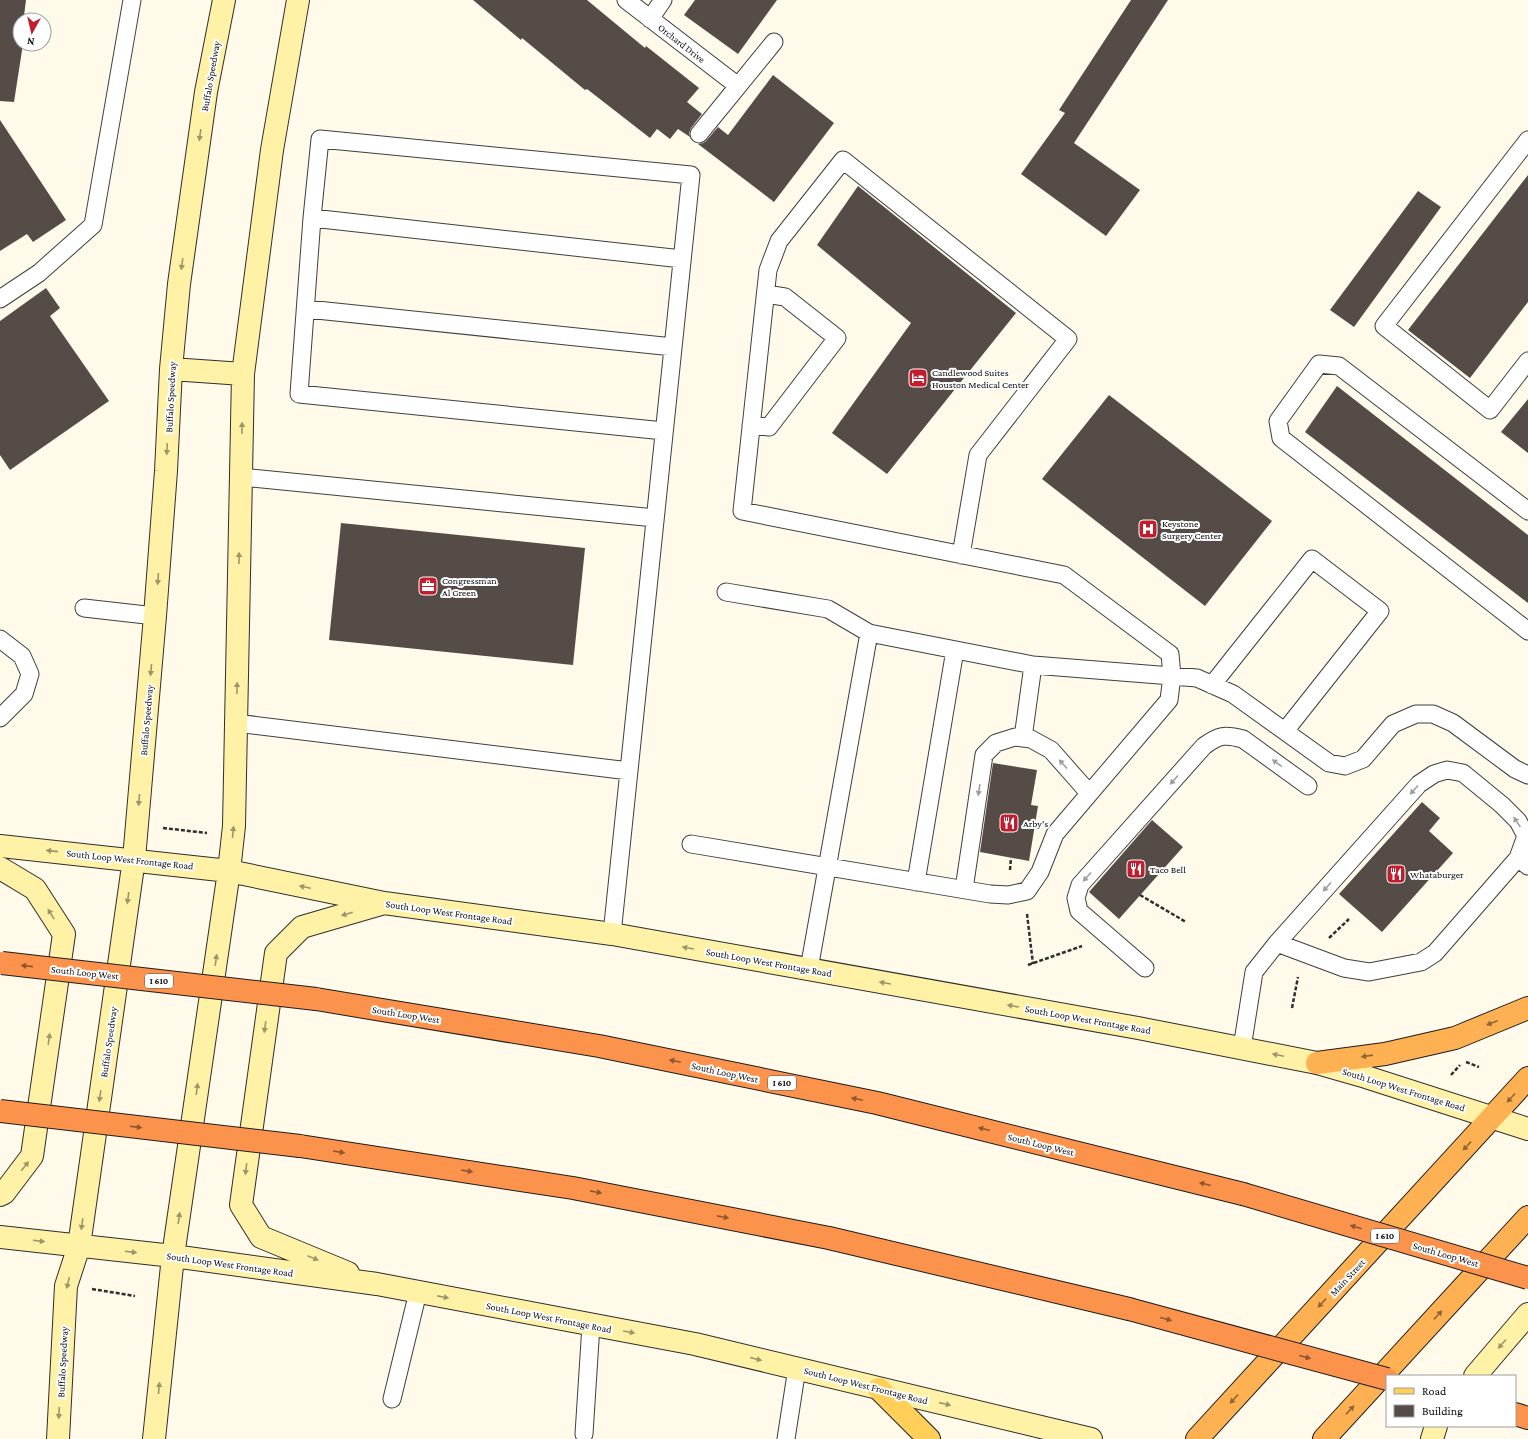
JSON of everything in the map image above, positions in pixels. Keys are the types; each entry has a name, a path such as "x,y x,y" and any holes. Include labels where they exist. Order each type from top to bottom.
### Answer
{"highway":[{"name":"South Loop West","path":"1,963 316,999 600,1046 877,1103 1243,1194 1528,1278"},
{"path":"1317,1063 1385,1054 1454,1038 1502,1020 1528,1008"},
{"name":"Main Street","path":"1197,1439 1528,1078"},
{"path":"0,1111 300,1146 573,1188 829,1238 1129,1309 1386,1379"},
{"path":"1324,1439 1528,1218"}],"main road":[{"name":"Buffalo Speedway","path":"58,1439 66,1286 79,1246 134,859 155,616 166,471 171,369 179,284 206,92 224,0"},
{"path":"154,1439 173,1256 230,871 234,826 243,374 272,150 298,0"},
{"path":"171,369 243,374"},
{"name":"South Loop West Frontage Road","path":"0,846 134,859 230,871 384,903 612,934 1242,1048 1317,1063 1366,1077 1528,1129"},
{"path":"0,868 35,889 64,934 32,1156 4,1193 0,1195"},
{"path":"377,1284 261,1237 241,1205 276,953 302,927 384,903"},
{"name":"South Loop West Frontage Road","path":"0,1237 173,1256 377,1284 694,1344 1091,1439"},
{"path":"1475,1375 1528,1314"},
{"path":"879,1389 928,1439"},
{"path":"1432,1439 1436,1427"}],"lane":[{"path":"0,299 39,272 93,225 132,0"},
{"name":"Orchard Drive","path":"626,0 738,86"},
{"path":"650,19 663,0"},
{"path":"699,134 774,42"},
{"path":"612,934 691,174 320,139 312,218 307,309 300,394 664,431"},
{"path":"1528,140 1384,326 1490,410 1528,361"},
{"path":"691,844 990,894 1008,894 1027,891 1040,872 1055,834 1169,700 1172,676 1170,654 1064,575 961,555 742,511 768,270 779,241 843,160 1068,339 978,455 961,555"},
{"path":"312,218 682,259"},
{"path":"752,425 769,427 837,338 785,297 766,294"},
{"path":"307,309 673,347"},
{"path":"1528,511 1339,366 1319,364 1278,421 1281,438 1528,631"},
{"path":"241,477 655,518"},
{"path":"1212,685 1312,559 1380,611 1285,731"},
{"path":"726,592 828,609 869,633 1033,665 1196,678 1233,694 1329,763 1345,766 1363,759 1393,724 1416,714 1434,714 1453,723 1514,769 1528,775"},
{"path":"84,608 155,616"},
{"path":"809,970 869,633"},
{"path":"0,639 22,656 30,674 24,694 0,718"},
{"path":"916,882 955,650"},
{"path":"1023,738 1033,665"},
{"path":"236,723 629,772"},
{"path":"1145,968 1080,911 1076,898 1080,885 1204,746 1216,737 1230,735 1243,739 1308,786"},
{"path":"964,889 984,755 996,743 1015,737 1023,738 1032,740 1051,750 1090,793"},
{"path":"1242,1048 1254,972 1278,943 1419,784 1434,774 1447,770 1463,773 1502,805 1518,821 1526,836 1523,862 1435,953 1421,962 1369,972 1344,968 1278,943"},
{"path":"392,1399 418,1292"},
{"path":"584,1434 591,1324"},
{"path":"786,1439 797,1368"}],"path":[{"path":"163,828 208,834"},
{"path":"1140,895 1186,922"},
{"path":"1028,965 1109,937"},
{"path":"1451,1075 1463,1062"},
{"path":"91,1289 135,1296"}],"building":[{"path":"0,0 26,0 24,12 12,12 12,52 22,52 14,102 0,101"},
{"path":"473,0 587,0 645,48 646,46 699,88 687,102 702,114 691,128 689,133 690,137 678,129 670,139 657,129 650,138 587,89 585,90"},
{"path":"695,0 777,0 738,54 684,15"},
{"path":"1131,0 1168,0 1074,143 1140,190 1106,236 1021,174 1065,113 1059,110"},
{"path":"773,75 834,123 774,202 698,144 706,141 718,127 728,135"},
{"path":"0,120 66,220 33,242 27,234 0,251"},
{"path":"1528,175 1528,302 1470,378 1408,330"},
{"name":"Candlewood Suites Houston Medical Center","path":"858,186 1016,313 887,474 832,433 911,323 817,245"},
{"path":"1418,191 1441,207 1354,327 1330,310"},
{"path":"46,288 60,308 50,316 109,401 10,470 0,455 0,321"},
{"path":"1337,386 1528,535 1528,603 1305,432"},
{"path":"1109,395 1272,521 1205,606 1042,479"},
{"path":"1528,399 1528,453 1501,432"},
{"path":"341,523 585,548 573,665 329,640"},
{"path":"993,763 1037,770 1031,805 1038,806 1029,861 980,852"},
{"name":"Whataburger","path":"1422,802 1440,818 1429,831 1453,853 1382,932 1339,894"},
{"name":"Taco Bell","path":"1152,820 1183,847 1119,919 1089,892"}],"place":[{"name":"Candlewood Suites Houston Medical Center","path":"918,378"},
{"name":"Keystone Surgery Center","path":"1148,529"},
{"name":"Congressman Al Green","path":"428,586"},
{"name":"Arby's","path":"1009,823"},
{"name":"Taco Bell","path":"1136,869"},
{"name":"Whataburger","path":"1396,874"}]}
